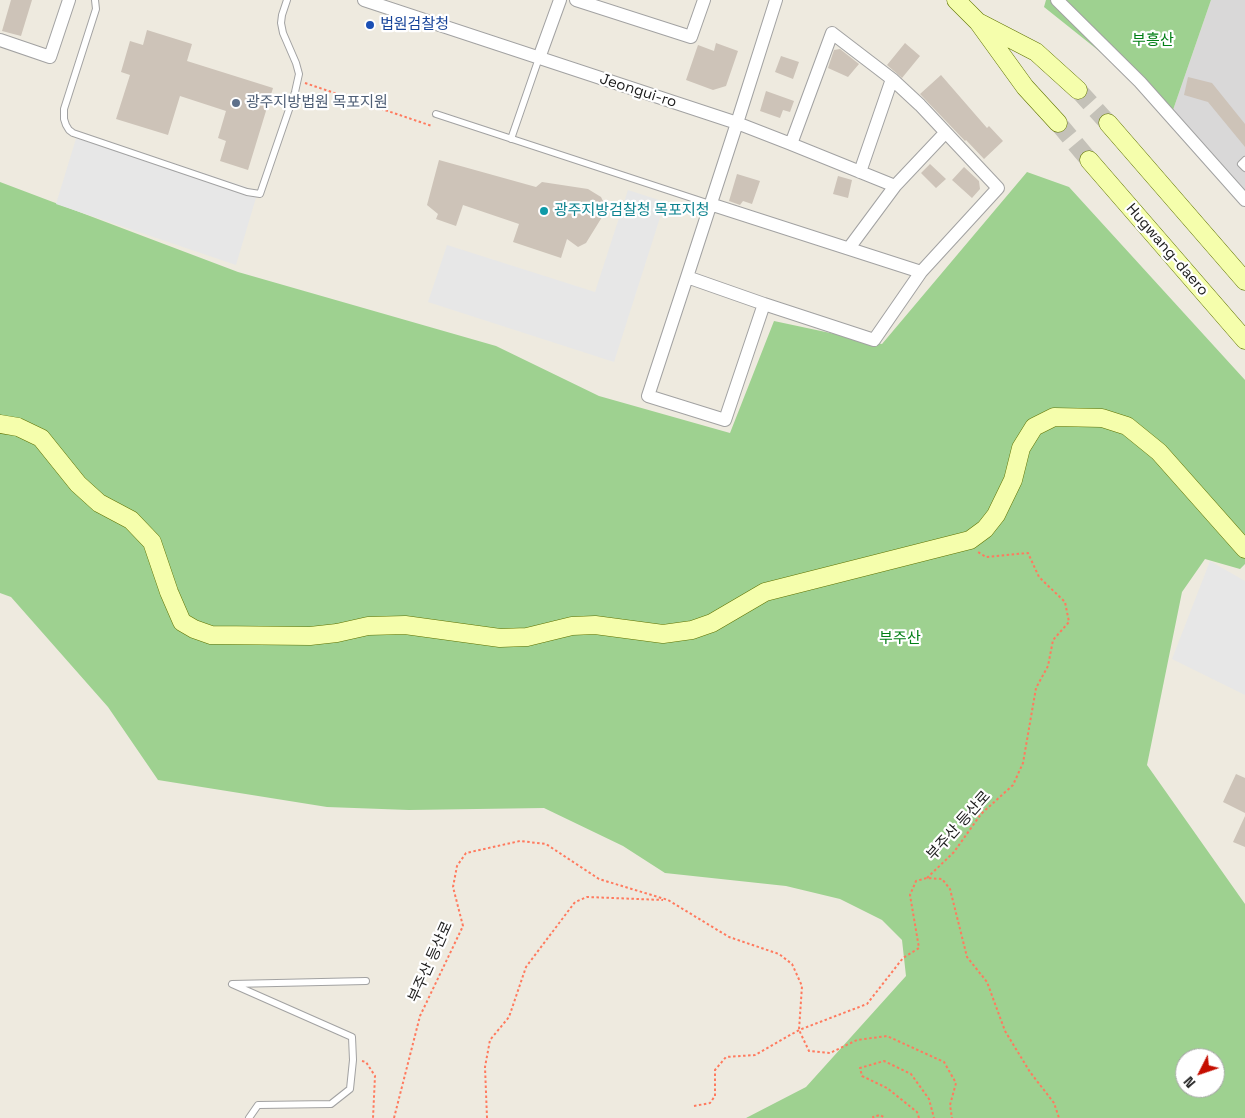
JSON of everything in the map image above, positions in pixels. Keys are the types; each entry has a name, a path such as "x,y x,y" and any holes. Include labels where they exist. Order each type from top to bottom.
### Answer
{"street":[{"path":"0,40 50,57 69,0"},
{"name":"Jeongui-ro","path":"364,0 737,123 895,186"},
{"path":"539,58 560,0"},
{"path":"576,0 691,38 704,0"},
{"path":"764,304 725,420 648,396 776,0"},
{"path":"956,0 978,22 1025,87 1058,123"},
{"path":"1057,0 1140,82 1245,200"},
{"path":"978,22 1036,52 1078,90"},
{"path":"687,277 874,340 921,272 998,188 920,105 892,79 832,32 791,144"},
{"path":"860,172 892,79"},
{"path":"1108,123 1245,281"},
{"path":"849,248 895,186 945,133"},
{"name":"Hugwang-daero","path":"1089,160 1245,340"},
{"path":"710,204 921,272"},
{"path":"0,424 18,427 41,438 78,484 98,503 131,520 152,542 169,592 182,622 211,635 310,636 368,626 396,625 500,638 527,637 572,626 595,625 663,634 692,630 712,623 765,592 970,540 985,529 996,514 1013,480 1021,448 1034,427 1054,417 1102,418 1127,426 1159,452 1245,549"}],"lane":[{"path":"95,0 96,9 64,108 63,114 66,126 73,133 247,192 260,194 299,74 281,23 287,0"},
{"path":"511,139 539,58"},
{"path":"436,114 710,204"},
{"path":"1245,160 1241,164 1245,168"},
{"path":"249,1118 258,1105 331,1104 350,1089 353,1060 352,1037 232,984 366,980"}],"path":[{"path":"298,81 432,126"},
{"name":"부주산 등산로","path":"927,878 954,852 981,814 1012,785 1023,763 1036,688 1048,666 1052,640 1069,622 1065,602 1039,576 1028,553 986,557 978,552 970,540"},
{"name":"부주산 등산로","path":"394,1118 420,1016 463,926 453,887 457,866 466,853 520,841 546,844 599,879 668,900 729,938 779,954 792,964 802,986 799,1030"},
{"name":"부주산 등산로","path":"694,1106 710,1103 715,1096 715,1070 726,1058 755,1055 799,1030 867,1004 903,958 919,948 910,895 916,881 927,878 942,880 950,889 967,958 986,982 1005,1031 1030,1072 1054,1103 1058,1118"},
{"name":"부주산 등산로","path":"487,1118 485,1067 490,1040 509,1017 526,967 575,902 588,897 668,900"},
{"path":"799,1030 809,1051 830,1053 857,1040 888,1036 944,1062 956,1083 950,1105 952,1118"},
{"path":"353,1060 366,1062 375,1076 373,1118"},
{"path":"919,1118 917,1112 888,1088 862,1076 860,1068 884,1061 910,1074 929,1098 934,1118"},
{"path":"874,1118 880,1115 885,1118"}],"shaded area":[{"path":"1211,0 1245,0 1245,194 1173,110"},
{"path":"78,132 258,191 236,265 56,204"},
{"path":"628,190 665,202 614,362 428,302 447,245 595,292"},
{"path":"1210,561 1245,581 1245,695 1172,659"}],"green space":[{"name":"부흥산","path":"1046,0 1211,0 1173,110 1044,7"},
{"name":"부주산","path":"1027,172 1069,187 1245,380 1245,564 1240,569 1205,559 1182,592 1147,765 1245,904 1245,1118 746,1118 806,1087 906,976 902,940 882,920 840,899 786,886 665,873 623,846 544,808 409,810 327,807 158,780 108,707 11,597 0,593 0,182 238,272 496,346 599,396 730,433 774,321 882,344"}],"building":[{"path":"11,0 32,0 21,36 2,31"},
{"name":"광주지방법원 목포지원","path":"147,30 192,44 187,61 273,88 248,170 220,161 226,141 218,138 226,111 180,96 168,135 116,119 130,75 121,72 130,41 143,45"},
{"path":"716,43 738,51 726,86 713,90 686,80 698,45 714,51"},
{"path":"905,43 920,56 902,78 887,65"},
{"path":"840,49 859,64 848,77 828,68 834,50"},
{"path":"781,56 799,62 793,79 775,72"},
{"path":"941,75 987,128 989,126 1003,141 984,159 920,94"},
{"path":"1188,77 1212,83 1245,124 1245,147 1208,102 1184,95"},
{"path":"766,91 794,101 790,112 783,110 780,118 760,111"},
{"name":"광주지방검찰청 목포지청","path":"439,160 536,187 542,182 588,189 601,197 607,209 586,243 578,247 567,239 561,258 513,242 519,224 463,205 456,226 436,219 438,214 427,205"},
{"path":"930,164 946,179 936,188 921,173"},
{"path":"964,167 979,181 980,189 972,198 952,180"},
{"path":"737,174 760,181 752,204 743,201 740,205 729,201"},
{"path":"838,176 852,180 848,198 833,194"},
{"path":"1236,774 1245,778 1245,813 1223,802"},
{"path":"1245,816 1245,847 1233,842"}],"tunnel":[{"path":"1078,90 1108,123"},
{"path":"1058,123 1089,160"}],"place":[{"name":"법원검찰청","path":"370,25"},
{"name":"광주지방법원 목포지원","path":"236,103"},
{"name":"광주지방검찰청 목포지청","path":"544,211"}]}
